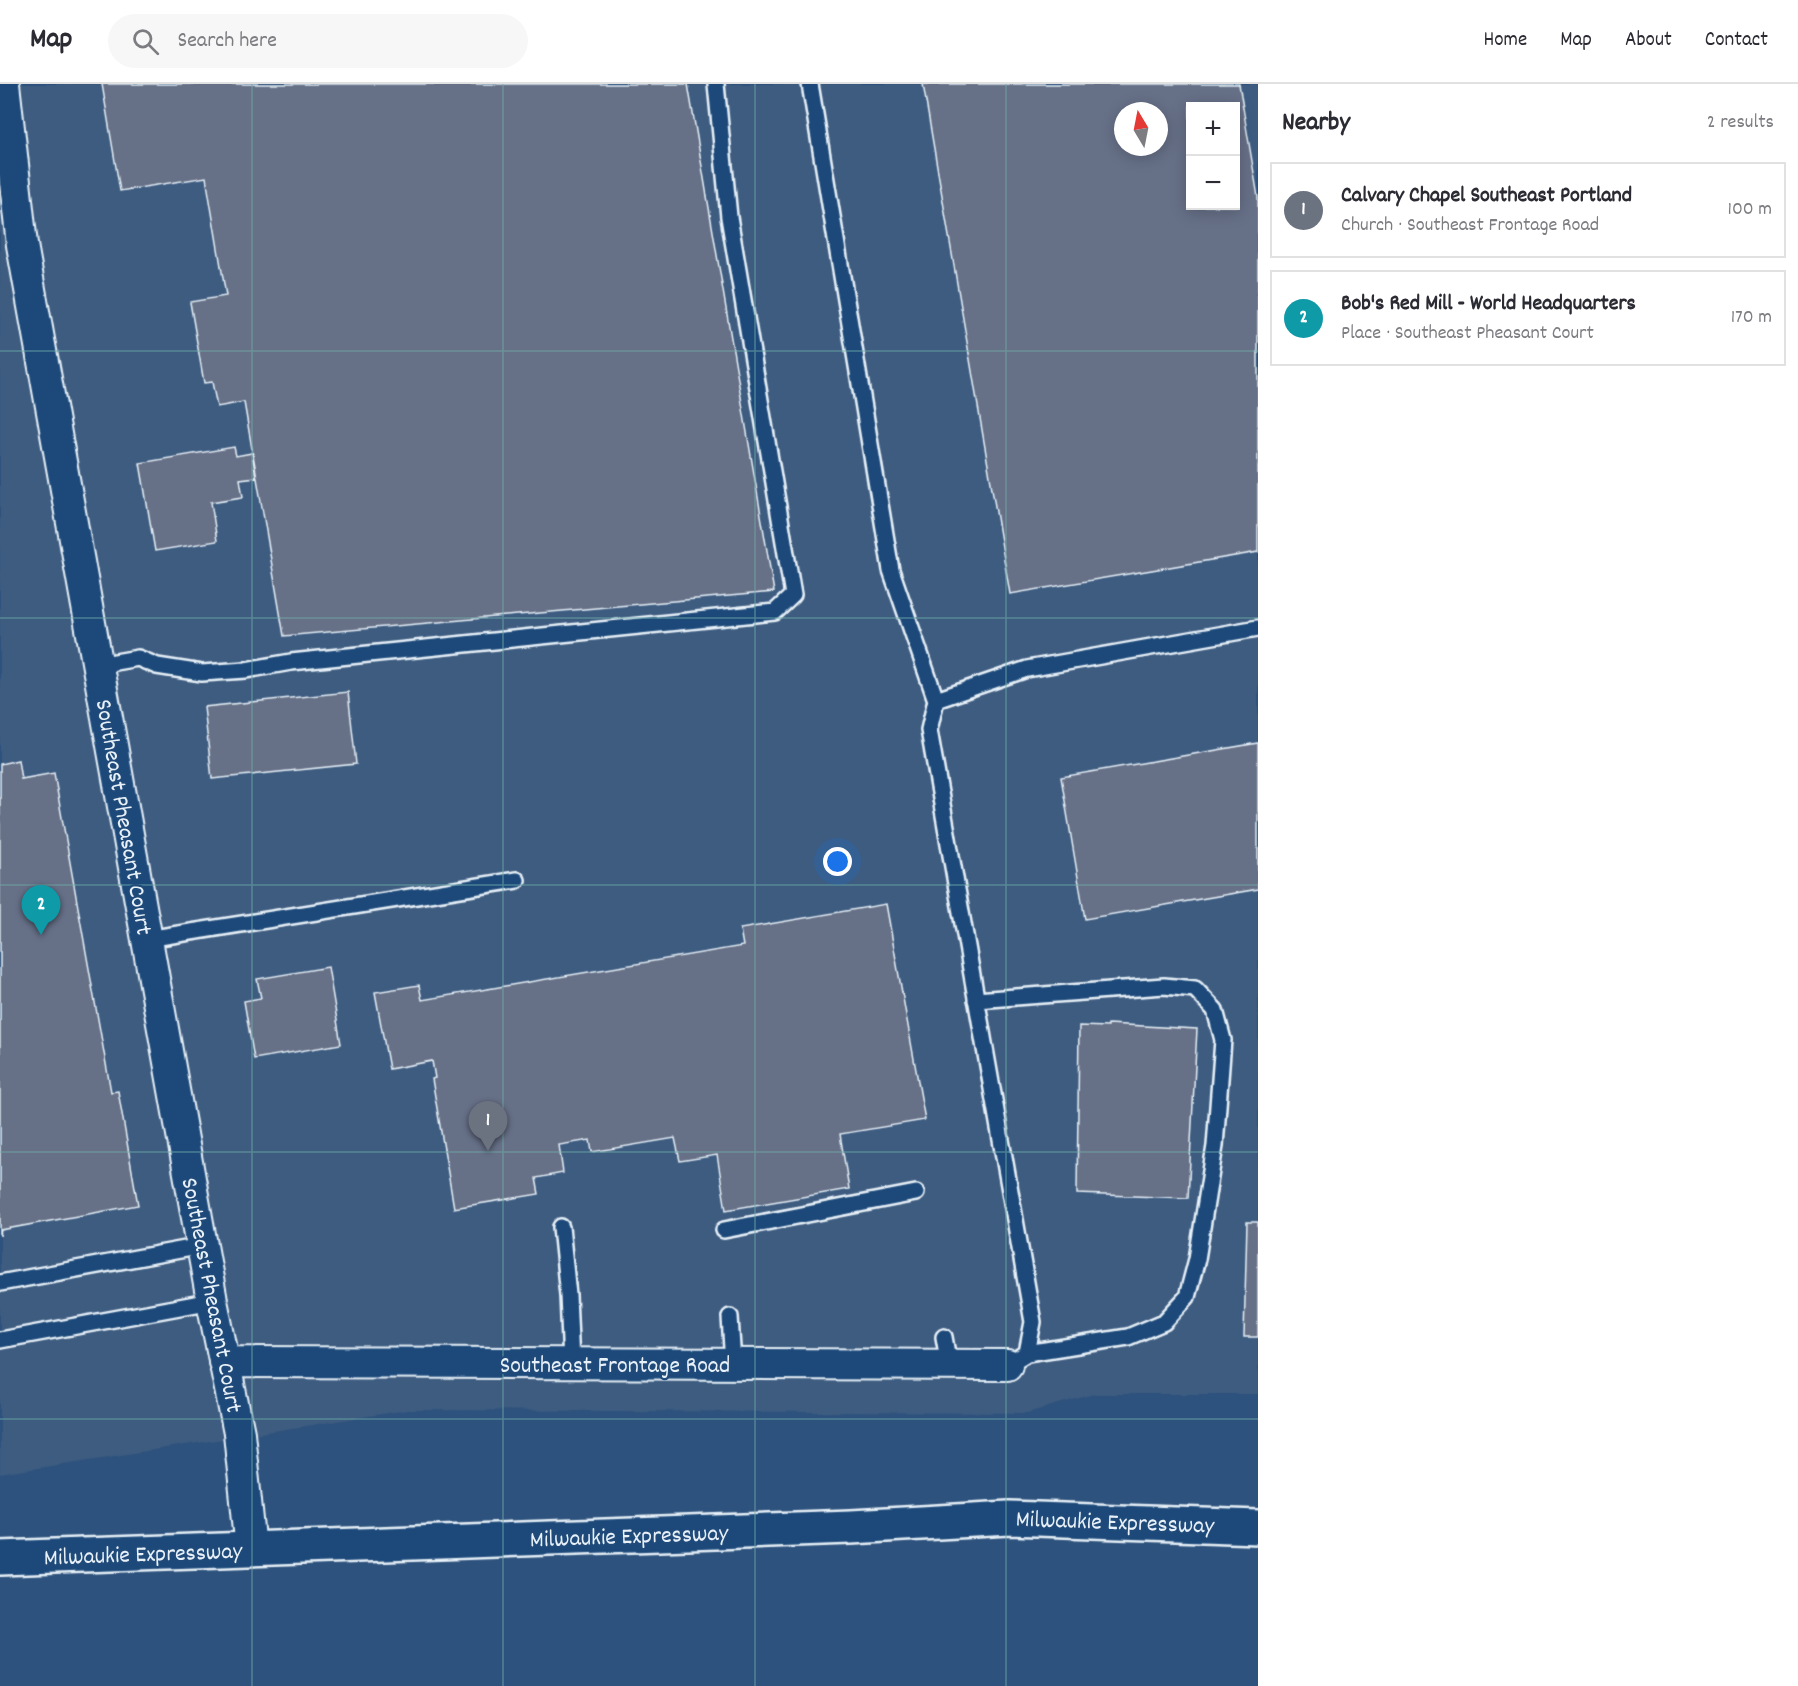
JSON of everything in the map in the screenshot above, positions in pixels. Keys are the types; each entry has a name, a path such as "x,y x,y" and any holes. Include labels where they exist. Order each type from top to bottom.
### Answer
{"highway":[{"name":"Milwaukie Expressway","path":"0,1558 851,1527 1010,1518 1258,1527"}],"street":[{"name":"Southeast Pheasant Court","path":"4,84 7,179 22,245 212,1301 241,1442 251,1549"},
{"name":"Southeast Frontage Road","path":"224,1362 733,1364 946,1351 1017,1359"}],"lane":[{"path":"98,665 138,658 157,666 202,673 246,670 291,662 775,612 793,595 729,217 716,84"},
{"path":"810,84 891,570 936,700 929,730 1033,1323 1017,1359"},
{"path":"936,700 1027,669 1258,628"},
{"path":"147,939 517,880"},
{"path":"976,1000 1164,986 1195,989 1215,1010 1223,1040 1215,1146 1197,1259 1187,1297 1164,1322 1128,1337 1017,1359"},
{"path":"724,1230 916,1193"},
{"path":"561,1227 568,1295 571,1364"},
{"path":"0,1282 202,1246"},
{"path":"0,1340 212,1301"},
{"path":"730,1317 733,1364"}],"shaded area":[{"path":"0,84 1258,84 1258,1394 1094,1394 1027,1413 407,1410 0,1474"}],"building":[{"path":"102,84 688,84 774,592 284,636 244,402 217,407 212,382 204,383 190,302 226,296 206,177 120,191"},
{"path":"923,84 1239,84 1258,197 1258,552 1010,594"},
{"path":"234,447 236,456 252,453 256,477 240,479 243,497 211,502 217,541 155,551 140,463"},
{"path":"348,692 356,764 212,779 204,707"},
{"path":"1258,743 1258,889 1085,919 1061,777"},
{"path":"18,760 21,779 54,773 111,1092 118,1091 138,1205 1,1230 0,1236 0,764"},
{"path":"886,904 925,1120 840,1134 849,1189 726,1210 717,1155 680,1161 675,1138 592,1152 590,1140 559,1145 563,1173 536,1178 539,1194 454,1208 432,1079 435,1078 432,1061 389,1069 375,992 419,985 422,1000 743,946 740,929"},
{"path":"328,967 341,1044 254,1059 244,1001 261,998 257,979"},
{"path":"1108,1024 1197,1029 1188,1198 1077,1194 1079,1026 1108,1027"},
{"path":"1247,1222 1258,1222 1258,1337 1244,1337"}],"place":[{"name":"Bob's Red Mill - World Headquarters","path":"41,935"},
{"name":"Calvary Chapel Southeast Portland","path":"488,1151"}]}
